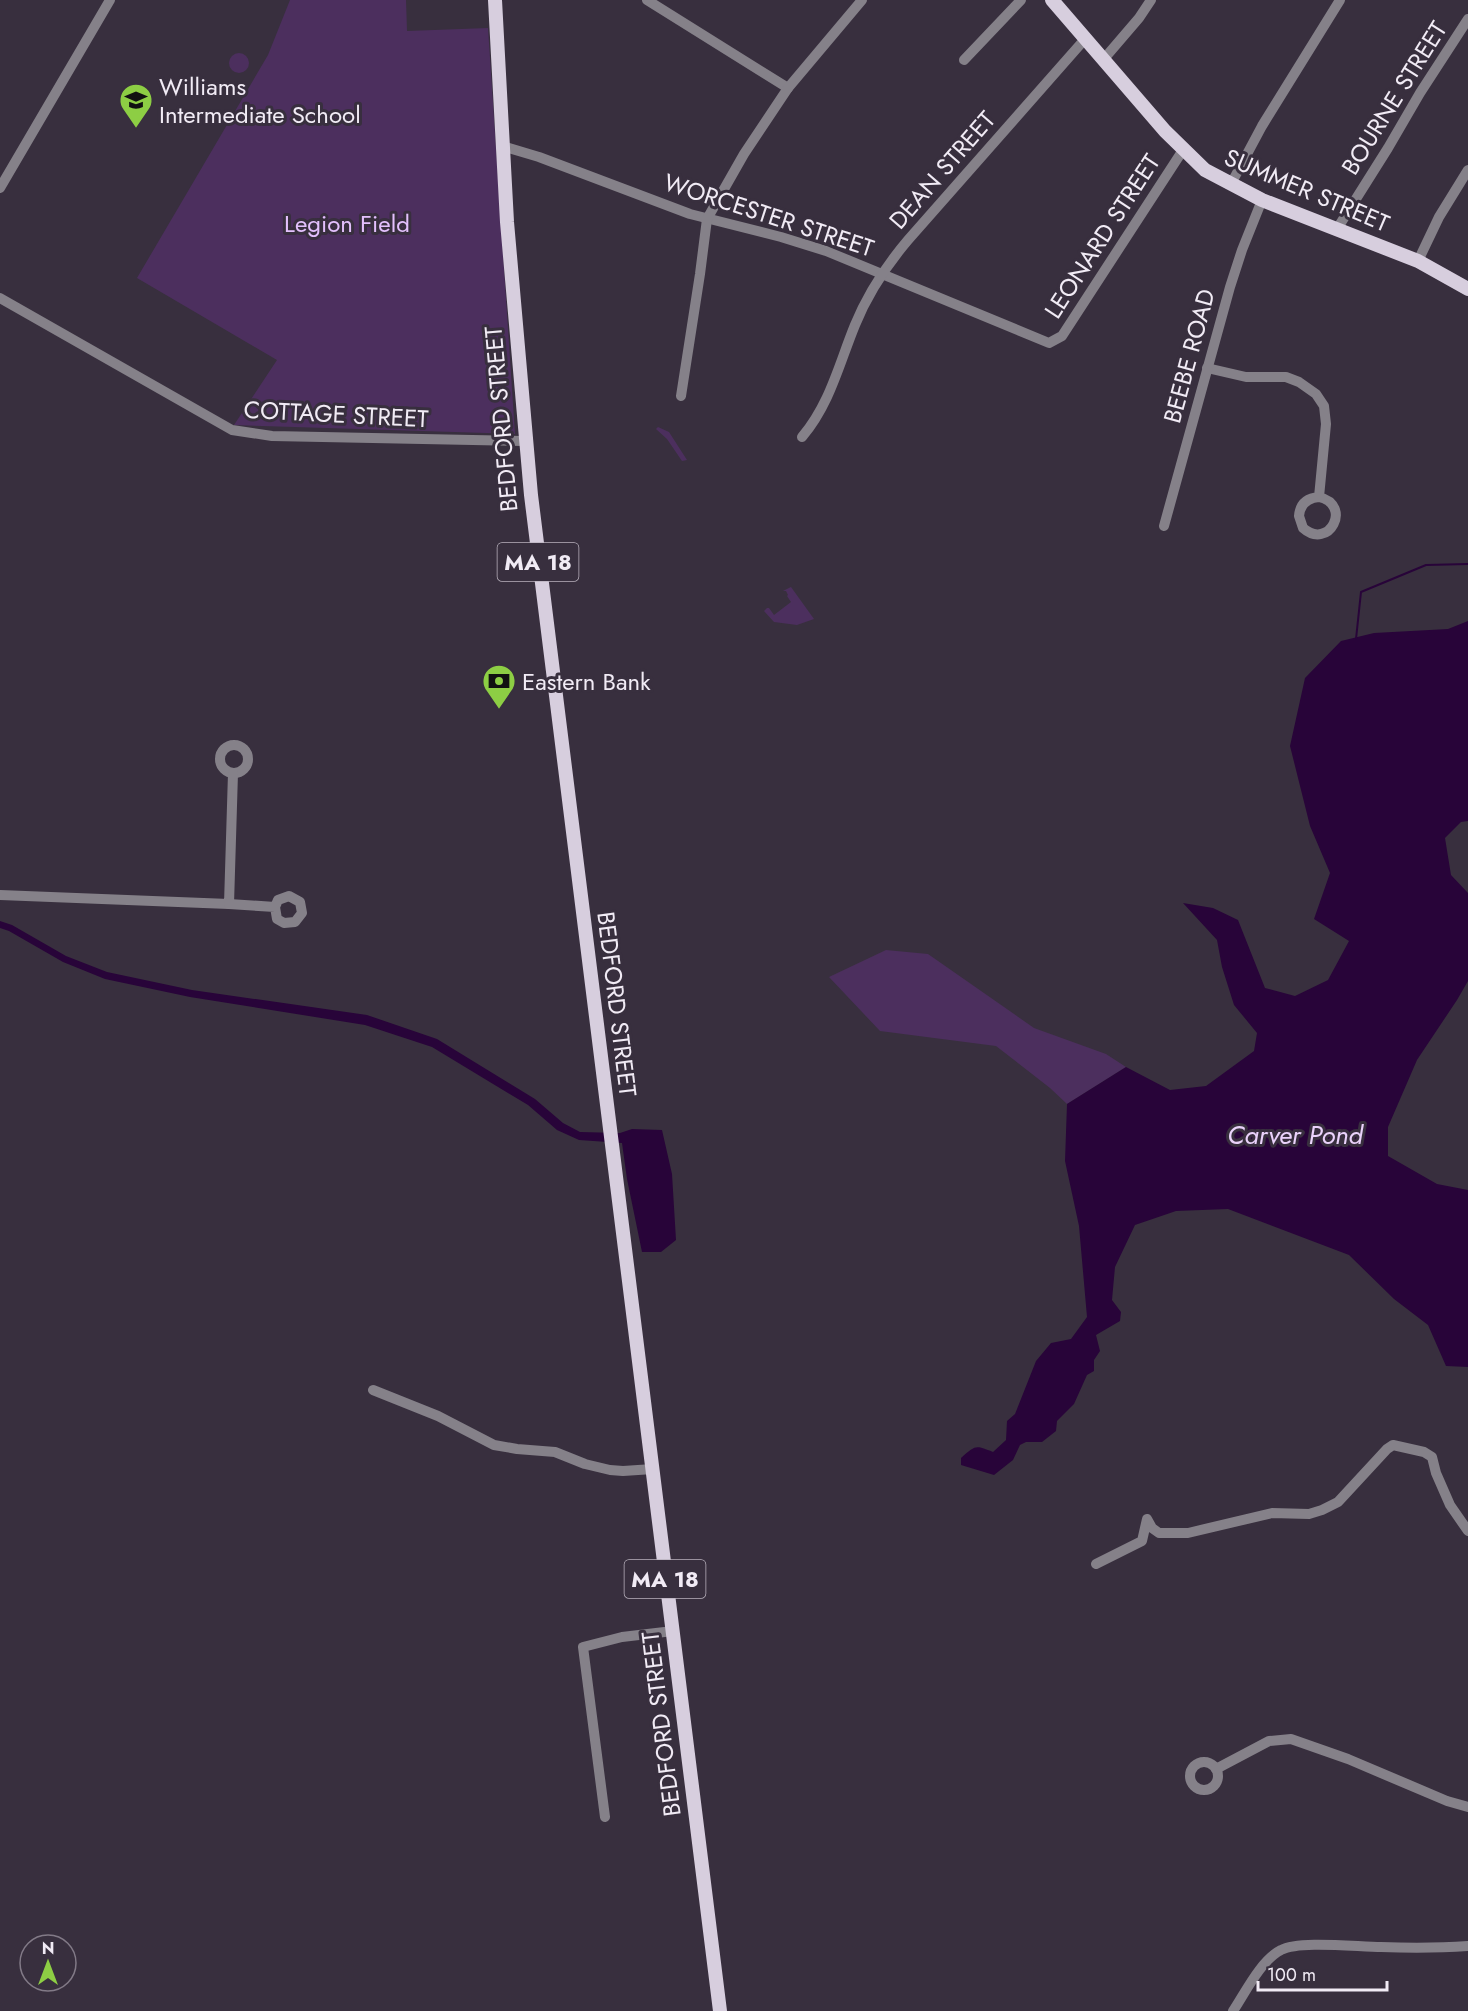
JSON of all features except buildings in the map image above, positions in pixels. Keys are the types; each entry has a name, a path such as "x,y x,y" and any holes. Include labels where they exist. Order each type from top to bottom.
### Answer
{"main road":[{"name":"BEDFORD STREET","path":"495,0 508,235 525,441 550,657 720,2011"},
{"name":"SUMMER STREET","path":"1052,0 1183,150 1205,170 1262,200 1418,261 1468,289"}],"street":[{"path":"0,188 4,170 110,0"},
{"path":"647,0 788,88"},
{"path":"681,396 707,219 739,163 788,88 861,0"},
{"path":"964,60 1021,0"},
{"path":"1103,60 1139,18 1151,0"},
{"path":"1231,184 1263,126 1340,0"},
{"name":"BOURNE STREET","path":"1337,229 1420,93 1468,20"},
{"name":"DEAN STREET","path":"802,437 822,410 858,317 881,273 1085,39"},
{"name":"WORCESTER STREET","path":"502,146 539,157 707,219 804,243 1045,342 1053,342"},
{"name":"LEONARD STREET","path":"1053,342 1062,336 1183,150"},
{"path":"1418,261 1439,217 1468,170"},
{"name":"BEEBE ROAD","path":"1164,526 1236,268 1262,200"},
{"name":"COTTAGE STREET","path":"0,298 232,430 272,436 525,441"},
{"path":"1207,368 1246,377 1286,377 1299,382 1316,394 1324,406 1326,424 1319,497"},
{"path":"229,904 233,773"},
{"path":"0,895 274,907"},
{"path":"373,1390 438,1416 494,1445 555,1452 585,1464 610,1470 653,1469"},
{"path":"1096,1564 1142,1541 1147,1519 1152,1528 1159,1533 1188,1533 1272,1514 1309,1514 1322,1510 1338,1502 1393,1445 1424,1452 1432,1457 1439,1481 1450,1505 1468,1531"},
{"path":"605,1817 583,1647 622,1637 673,1631"},
{"path":"1216,1769 1269,1741 1291,1739 1363,1765 1447,1801 1468,1807"},
{"path":"1233,2011 1263,1966 1275,1954 1289,1947 1468,1946"}],"green space":[{"name":"Legion Field","path":"290,0 406,0 407,31 488,28 515,434 234,425 277,360 137,278 268,55"},
{"path":"239,53 246,56 249,63 246,70 239,73 232,70 229,63 232,56"},
{"path":"658,427 669,432 687,460 682,461 667,439 656,429"},
{"path":"791,587 814,619 797,625 774,622 764,611 769,608 774,615 791,602 786,591 783,591"},
{"path":"886,950 928,954 1034,1028 1106,1054 1126,1067 1067,1104 996,1046 880,1031 829,977"}],"water":[{"name":"Carver Pond","path":"1468,621 1468,821 1461,822 1445,838 1451,875 1468,893 1468,981 1417,1060 1388,1127 1388,1156 1437,1184 1468,1190 1468,1367 1446,1366 1428,1325 1394,1299 1349,1255 1228,1209 1176,1211 1135,1225 1115,1267 1112,1300 1121,1312 1120,1321 1096,1335 1100,1351 1094,1360 1094,1371 1087,1375 1074,1404 1057,1421 1056,1431 1042,1442 1026,1442 1020,1445 1013,1460 994,1475 961,1465 961,1458 973,1449 979,1447 993,1452 1006,1440 1007,1421 1015,1414 1036,1361 1051,1343 1071,1339 1087,1317 1079,1226 1065,1161 1067,1104 1126,1067 1170,1090 1206,1086 1254,1051 1257,1033 1234,1005 1222,967 1217,940 1183,903 1213,908 1238,920 1265,988 1295,996 1328,980 1349,941 1314,919 1330,873 1310,826 1290,746 1305,678 1341,641 1374,633 1448,629"},
{"path":"0,921 12,925 66,956 107,972 192,990 367,1015 437,1039 535,1099 563,1123 580,1132 620,1133 632,1129 662,1130 672,1174 676,1240 661,1252 642,1252 622,1143 579,1140 557,1130 528,1105 432,1047 365,1025 190,997 105,979 63,962 0,928"}],"waterway":[{"path":"1356,639 1361,592 1426,565 1468,564"}],"place":[{"name":"Williams Intermediate School","path":"136,129"},
{"name":"Eastern Bank","path":"499,710"}]}
